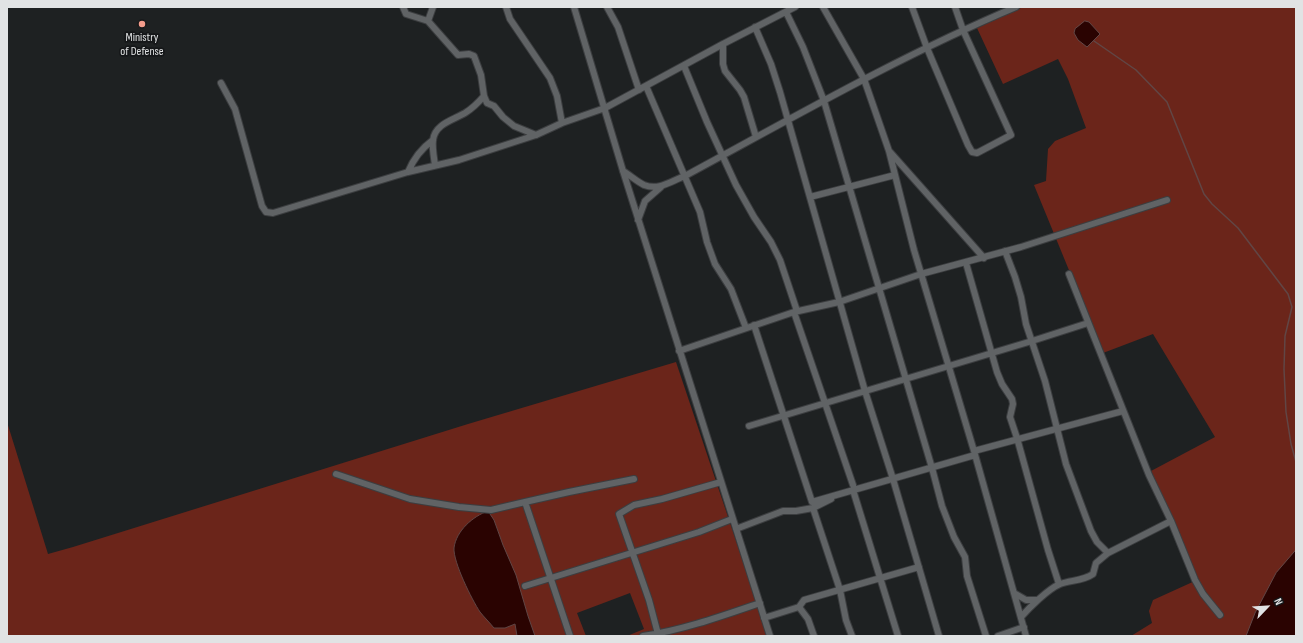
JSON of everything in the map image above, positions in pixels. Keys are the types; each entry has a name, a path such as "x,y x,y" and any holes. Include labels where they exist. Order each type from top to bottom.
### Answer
{"street":[{"path":"403,7 406,14 428,21 458,55 469,54 474,56 481,75 484,96 488,103 494,106 503,117 514,126 536,135"},
{"path":"428,21 433,7"},
{"path":"506,7 510,19 550,78 557,96 562,123"},
{"path":"582,7 575,9 623,171 770,636"},
{"path":"607,7 618,27 639,90"},
{"path":"221,83 235,109 262,206 266,212 273,213 408,172 459,160 536,135 562,123 605,108 722,44 795,7"},
{"path":"823,7 864,79 889,151 921,274 1026,636"},
{"path":"912,7 927,48 968,145 972,152 977,153 1011,135 963,30 955,7"},
{"path":"638,220 645,201 661,187 685,176 756,136 886,67 1001,10 1016,7"},
{"path":"786,12 803,47 824,101 942,506 954,537 965,557 966,576 986,636"},
{"path":"755,27 771,64 788,120 865,391 893,479 939,636"},
{"path":"722,44 723,64 725,71 744,97 756,136"},
{"path":"684,66 722,156 754,217 771,242 777,254 853,488 879,579 898,636"},
{"path":"646,86 700,212 707,242 715,264 730,289 746,328"},
{"path":"435,165 433,140 436,132 443,124 477,105 484,96"},
{"path":"408,172 412,163 433,140"},
{"path":"889,151 984,258"},
{"path":"623,171 643,184 653,187 661,187"},
{"path":"810,197 895,175"},
{"path":"679,351 795,312 839,302 921,274 984,258 1167,200"},
{"path":"1005,251 1021,297 1026,324 1045,381 1066,464 1091,530 1097,542 1108,553"},
{"path":"966,263 997,372 1002,384 1012,399 1013,404 1010,417 1059,584"},
{"path":"1069,274 1149,475 1171,521 1195,580 1220,614"},
{"path":"749,426 783,414 865,391 1088,323"},
{"path":"754,325 812,502 932,468 1017,438 1123,411"},
{"path":"336,474 410,499 459,507 491,510 634,479"},
{"path":"736,529 783,511 796,511 813,508 853,488 869,488 893,479"},
{"path":"658,634 649,600 619,514 634,505 662,499 721,482"},
{"path":"525,502 570,636"},
{"path":"813,508 840,590 846,620 852,636"},
{"path":"525,586 699,532 732,519"},
{"path":"1021,617 1031,605 1059,584 1090,576 1093,574 1096,563 1108,553 1171,521"},
{"path":"764,618 799,607 804,600 919,567"},
{"path":"1014,593 1026,600 1037,600"},
{"path":"643,636 658,634 710,620 760,603"},
{"path":"799,607 808,619 814,636"},
{"path":"998,636 1024,627"}],"shaded area":[{"path":"1023,7 1296,7 1296,636 1131,636 1152,623 1149,611 1153,600 1197,580 1151,471 1215,437 1153,334 1103,353 1034,185 1046,181 1048,149 1055,141 1086,128 1068,79 1058,59 1003,84 977,28"},
{"path":"1085,21 1089,22 1100,34 1087,47 1078,40 1074,33 1075,29"},
{"path":"676,362 768,636 627,636 644,629 630,593 577,613 586,636 535,636 494,520 459,570 480,611 494,628 505,628 515,624 517,636 7,636 7,422 48,554 468,424"},
{"path":"488,511 494,520 516,575 535,636 517,636 515,624 505,628 494,628 480,612 460,571 455,554 455,542 462,530 471,520"},
{"path":"1296,550 1296,636 1246,636 1255,613 1276,573"}],"waterway":[{"path":"1094,41 1136,70 1167,102 1204,194 1212,204 1238,228 1288,294 1292,307 1285,336 1284,369 1286,412 1291,444 1296,462"}],"place":[{"name":"Ministry of Defense","path":"142,24"}]}
